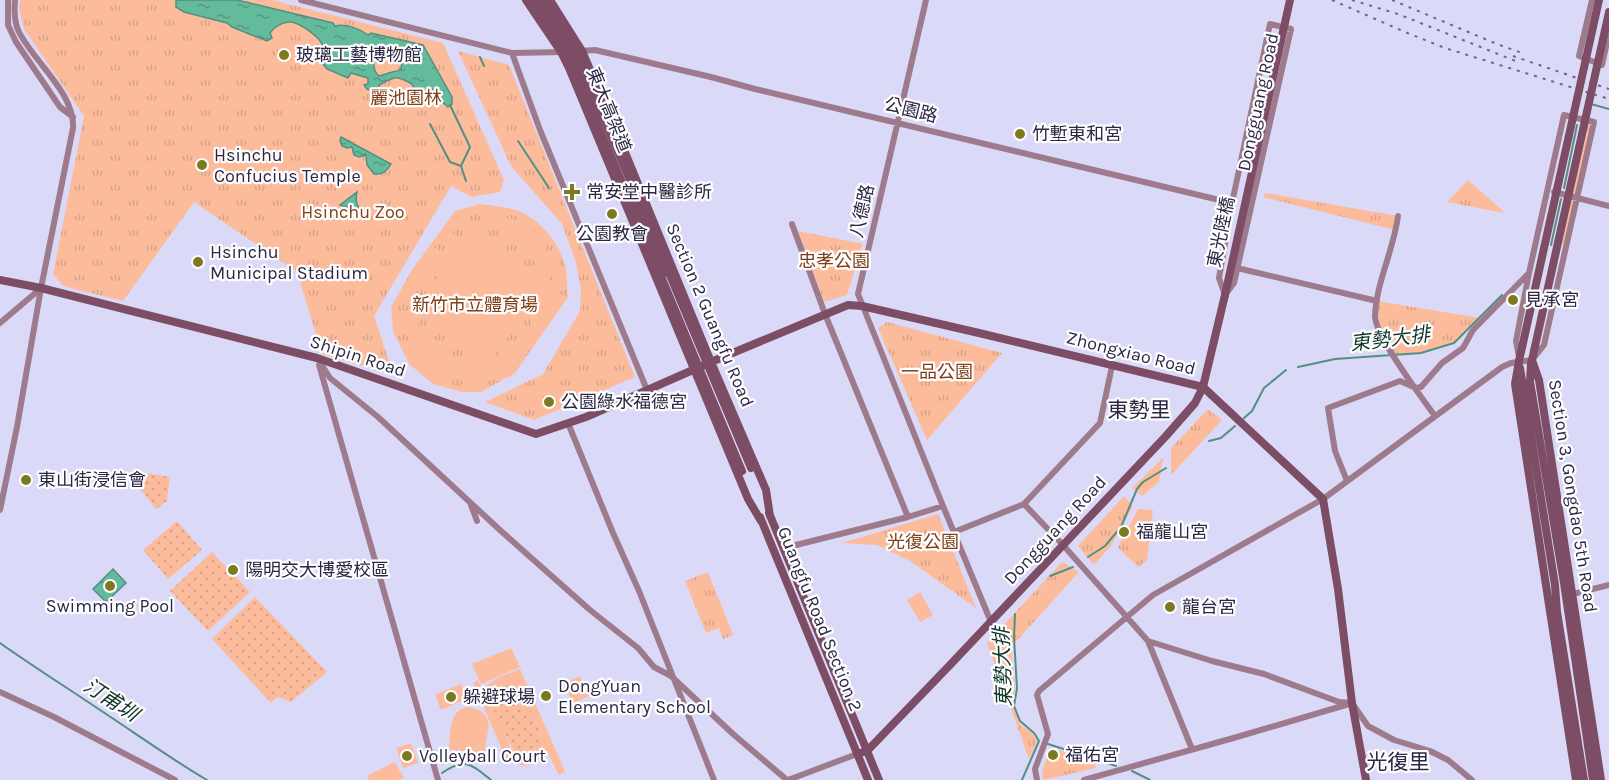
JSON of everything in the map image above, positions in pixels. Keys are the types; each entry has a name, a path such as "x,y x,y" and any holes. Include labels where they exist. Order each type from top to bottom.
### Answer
{"street":[{"path":"8,0 8,25 16,42 60,107 74,117"},
{"path":"0,510 74,117 68,101 19,31 14,15 15,0"},
{"name":"公園路","path":"301,0 512,53 595,50 1232,203"},
{"path":"526,0 569,68 748,499 761,521"},
{"name":"東大高架道","path":"533,0 571,60 747,469"},
{"name":"東大高架道","path":"542,0 579,59 747,469"},
{"name":"Section 2 Guangfu Road","path":"550,0 582,51 615,128 766,490 770,516"},
{"name":"八德路","path":"926,0 858,294 991,622"},
{"name":"東光陸橋","path":"1225,295 1290,0"},
{"path":"1592,0 1579,56 1602,65 1609,33"},
{"name":"Section 3, Gongdao 5th Road","path":"1593,780 1520,362 1599,0"},
{"name":"Section 3, Gongdao 5th Road","path":"1584,780 1530,382 1532,360 1609,12"},
{"name":"Dongguang Road","path":"857,754 867,751 1195,403 1203,387 1225,295 1234,283 1291,29 1270,24 1232,203 1219,278 1225,295"},
{"path":"512,53 540,130 647,390"},
{"path":"1037,780 1035,769 1048,734 1037,695 1126,616 1153,595 1323,499 1502,367 1510,363 1520,362 1532,360 1544,345 1594,122 1564,115 1516,341 1520,362"},
{"path":"597,123 606,133 687,329 694,370"},
{"path":"1246,134 1267,138"},
{"path":"1548,190 1609,206"},
{"path":"1398,216 1377,301 1375,319 1387,346 1435,416"},
{"path":"792,224 825,314 909,517"},
{"path":"1237,268 1377,301"},
{"path":"1416,388 1424,384 1442,363 1463,348 1473,330 1529,273"},
{"name":"Shipin Road","path":"0,280 41,288 317,358 536,434 586,417 694,370"},
{"path":"0,323 41,288"},
{"name":"Zhongxiao Road","path":"694,370 848,305 862,306 1203,387 1323,499"},
{"path":"317,358 330,378 378,417 590,610 638,648 654,667 671,676 787,780 857,754"},
{"path":"317,358 438,780"},
{"path":"954,532 1024,504 1100,423 1112,366"},
{"path":"1347,481 1335,451 1328,408 1400,381 1416,388"},
{"path":"568,423 639,591 714,780"},
{"name":"Guangfu Road Section 2","path":"747,469 784,548 879,780"},
{"name":"Guangfu Road Section 2","path":"747,469 761,521 868,780"},
{"path":"1323,499 1338,589 1352,703 1366,780"},
{"path":"470,501 477,521"},
{"path":"1024,504 1148,641 1192,749"},
{"path":"784,548 909,517 943,506"},
{"path":"1560,597 1609,585"},
{"name":"Section 3, Gongdao 5th Road","path":"1560,597 1576,780"},
{"name":"Section 3, Gongdao 5th Road","path":"1560,597 1601,780"},
{"path":"1148,641 1264,675 1339,702 1352,703"},
{"path":"0,692 54,717 175,780"},
{"path":"1084,780 1352,703"},
{"path":"1352,703 1368,726 1394,740 1430,751 1448,760 1472,780"}],"green space":[{"path":"20,0 272,0 443,43 504,180 500,192 472,197 451,186 374,316 389,361 384,372 322,354 297,272 194,202 123,301 62,285 53,274 84,116 24,29 19,8"},
{"path":"458,51 509,65 635,377 534,420 485,402 543,374 580,311 581,290 576,262 562,224 511,166"},
{"path":"1581,122 1591,124 1564,245 1555,242"},
{"path":"1468,180 1502,210 1504,213 1447,202"},
{"path":"1265,193 1398,216 1395,230 1263,197"},
{"name":"新竹市立體育場","path":"480,204 521,212 543,227 554,241 562,257 566,269 568,297 515,373 481,392 462,392 433,384 409,364 393,331 391,307 412,270 455,211"},
{"name":"新竹市立體育場","path":"483,215 515,220 529,228 545,248 550,264 557,269 477,380 468,376 445,375 429,367 412,347 407,330 402,326","holes":["501,226 518,233 532,244 540,260 537,278 480,236 489,228","421,316 477,358 477,359 470,366 460,369 439,362 430,355 418,336 417,326"]},
{"name":"忠孝公園","path":"798,231 863,244 847,295 824,302"},
{"path":"453,233 457,236 411,298 407,295 449,242"},
{"name":"新竹市立體育場","path":"431,245 438,250 431,263 421,274 414,268"},
{"name":"新竹市立體育場","path":"555,290 566,298 509,378 498,370"},
{"path":"1377,301 1480,318 1454,343 1421,353 1393,355 1375,319"},
{"name":"一品公園","path":"887,322 1002,353 927,440 878,328"},
{"path":"1208,409 1222,420 1171,475 1171,448"},
{"path":"1163,458 1159,482 1142,496 1132,488"},
{"path":"140,472 170,477 167,501 156,509 137,485"},
{"path":"1124,496 1133,506 1111,546 1094,565 1078,546"},
{"path":"1138,509 1153,510 1147,560 1139,567 1118,547"},
{"name":"光復公園","path":"938,514 976,608 910,561 877,545 842,543"},
{"path":"177,521 202,550 168,579 143,550"},
{"path":"212,552 250,592 208,631 170,591"},
{"path":"1062,562 1079,572 1011,647 1015,688 1013,704 1020,724 1033,734 1037,741 1029,759 987,643"},
{"path":"708,572 733,635 723,639 719,628 706,633 685,581"},
{"path":"920,592 933,615 920,622 907,600"},
{"path":"255,597 327,672 291,702 278,697 271,703 212,639"},
{"path":"511,648 520,667 481,684 472,664"},
{"path":"520,669 565,771 559,775 547,751 531,765 511,761 508,763 473,683 478,680 483,692 494,680","holes":["508,683 518,687 534,717 542,740 538,751 529,757 524,757 511,748 492,702 492,696 500,686"]},
{"path":"580,676 589,696 573,703 564,684"},
{"path":"508,683 518,687 522,692 541,736 541,747 531,756 526,757 516,753 491,702 496,690"},
{"name":"躲避球場","path":"461,684 467,699 441,710 435,695"},
{"path":"467,707 481,712 488,721 484,755 449,749 453,718 456,713"},
{"name":"Volleyball Court","path":"411,743 418,763 403,768 396,748"},
{"path":"1051,748 1094,760 1096,768 1043,780 1042,770"},
{"path":"395,762 404,778 369,780 367,776"}],"water":[{"path":"176,0 237,0 333,23 335,26 352,27 368,35 371,33 423,45 452,97 452,104 448,107 440,100 433,101 431,104 419,97 412,84 399,78 393,78 379,85 380,89 377,92 367,89 364,85 368,84 368,78 351,73 348,78 327,69 323,64 323,49 320,41 308,30 295,23 285,22 276,27 270,33 272,38 267,41 227,23 184,12 176,7","holes":["376,49 396,55 402,62 401,68 379,76 374,67"]},
{"path":"341,137 391,164 388,169 380,174 374,174 367,165 366,155 359,157 354,155 352,147 342,146"},
{"path":"357,192 357,203 361,212 340,205"},
{"name":"Swimming Pool","path":"113,569 126,583 106,602 93,589"}],"waterway":[{"path":"480,57 484,66"},
{"path":"1591,104 1609,109"},
{"path":"450,105 470,147 461,166 466,181"},
{"path":"430,124 450,162 461,166"},
{"name":"東勢大排","path":"1564,188 1577,125"},
{"path":"518,141 549,188"},
{"name":"東勢大排","path":"1551,245 1561,199"},
{"name":"東勢大排","path":"1298,367 1335,359 1421,353 1454,343 1502,295"},
{"name":"東勢大排","path":"1244,418 1252,411 1264,388 1286,370"},
{"name":"東勢大排","path":"1209,441 1221,438 1235,426"},
{"name":"東勢大排","path":"1088,557 1105,546 1121,527 1137,489 1143,482 1166,468"},
{"name":"東勢大排","path":"1050,576 1073,567"},
{"name":"東勢大排","path":"1015,614 1017,688 1014,706 1020,721 1034,733 1039,741 1022,780"},
{"name":"汀甫圳","path":"0,643 207,780"},
{"path":"1045,743 1085,756"},
{"path":"1102,761 1116,766"},
{"name":"汀甫圳","path":"442,773 457,765 468,764 491,780"},
{"path":"1132,771 1150,780"}],"railway":[{"path":"1332,0 1445,48 1609,99"},
{"path":"1352,0 1398,14 1518,62"},
{"path":"1392,0 1525,54"},
{"path":"1513,56 1609,89"}],"place":[{"name":"玻璃工藝博物館","path":"284,55"},
{"name":"竹塹東和宮","path":"1020,134"},
{"name":"Hsinchu Confucius Temple","path":"202,165"},
{"name":"常安堂中醫診所","path":"572,192"},
{"name":"公園教會","path":"612,214"},
{"name":"Hsinchu Municipal Stadium","path":"198,262"},
{"name":"見承宮","path":"1513,300"},
{"name":"公園綠水福德宮","path":"549,402"},
{"name":"東山街浸信會","path":"26,480"},
{"name":"福龍山宮","path":"1124,532"},
{"name":"陽明交大博愛校區","path":"233,570"},
{"name":"Swimming Pool","path":"110,586"},
{"name":"龍台宮","path":"1170,607"},
{"name":"DongYuan Elementary School","path":"546,696"},
{"name":"躲避球場","path":"451,697"},
{"name":"福佑宮","path":"1053,755"},
{"name":"Volleyball Court","path":"407,756"}],"district":[{"name":"東勢里","path":"1139,410"},
{"name":"光復里","path":"1398,762"}],"park label":[{"name":"麗池園林","path":"406,98"},
{"name":"Hsinchu Zoo","path":"353,212"}]}
